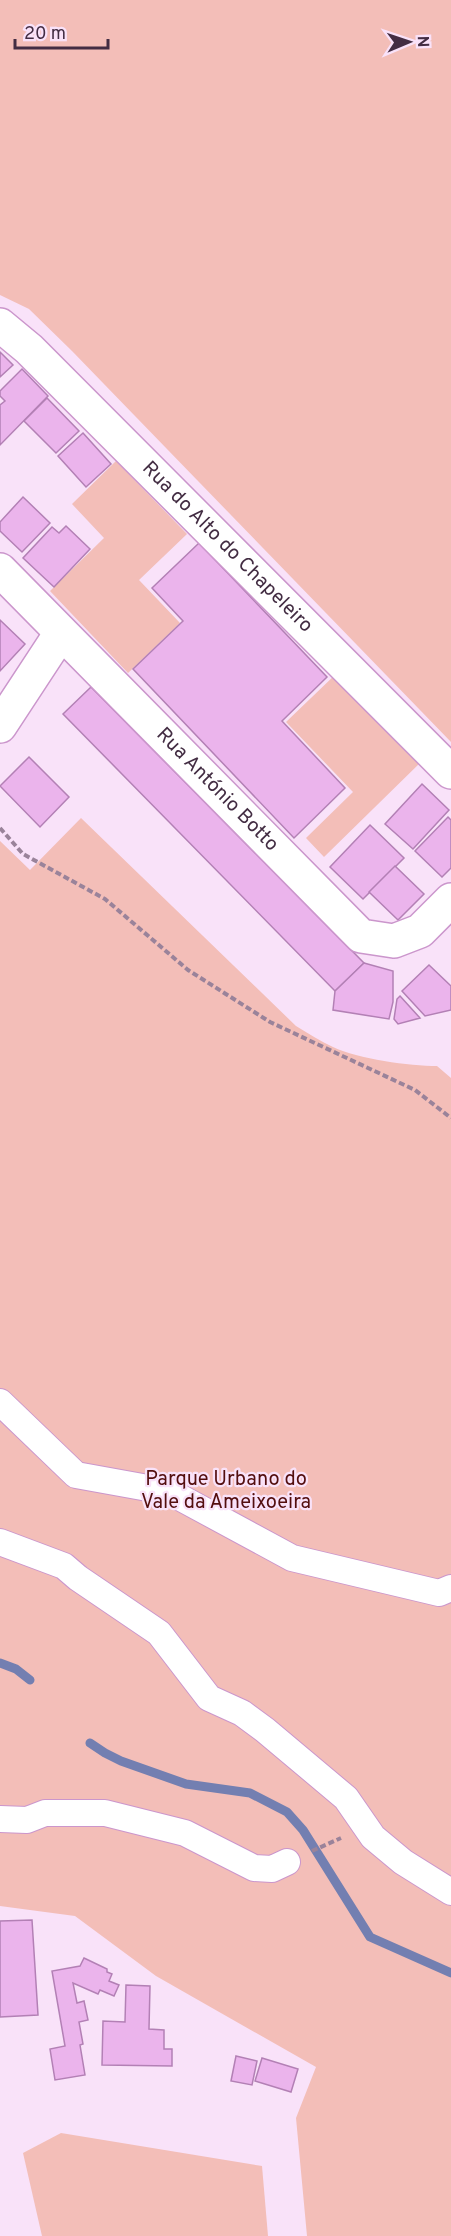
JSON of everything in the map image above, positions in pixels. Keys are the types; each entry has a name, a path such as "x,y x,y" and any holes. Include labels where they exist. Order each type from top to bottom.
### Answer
{"street":[{"name":"Rua do Alto do Chapeleiro","path":"0,325 38,357 451,772"},
{"name":"Rua António Botto","path":"0,570 362,936 394,941 420,931 451,900"},
{"path":"0,726 61,633"},
{"path":"0,1402 76,1475 170,1492 292,1558 439,1593 451,1588"},
{"path":"0,1542 64,1566 159,1633 209,1698 242,1713 265,1730 346,1798 373,1837 403,1863 451,1892"},
{"path":"0,1819 27,1820 45,1813 105,1813 185,1833 254,1868 272,1869 287,1863"}],"path":[{"path":"0,828 22,854 105,899 188,970 270,1022 416,1090 451,1118"}],"green space":[{"path":"0,0 451,0 451,742 72,351 29,309 0,295"},
{"path":"116,461 187,534 139,580 180,623 128,673 50,591 104,538 72,504"},
{"path":"337,673 422,761 324,857 306,838 353,792 286,722"},
{"name":"Parque Urbano do Vale da Ameixoeira","path":"81,818 296,1026 344,1051 384,1061 437,1066 451,1078 451,2236 307,2236 296,2118 316,2067 156,1976 75,1916 0,1906 0,841 30,870"},
{"path":"61,2133 262,2166 268,2236 42,2236 23,2153"}],"building":[{"path":"0,352 13,365 0,377"},
{"path":"22,369 48,396 0,445 0,405 5,401 0,396 0,391"},
{"path":"47,398 79,431 56,453 24,421"},
{"path":"83,433 111,464 86,487 58,456"},
{"path":"23,497 50,523 22,552 0,531 0,522"},
{"path":"66,526 90,549 54,587 23,558 52,527 59,533"},
{"path":"199,543 327,677 282,721 345,788 294,838 133,669 183,621 152,588"},
{"path":"0,620 25,644 0,671"},
{"path":"91,687 364,963 335,991 63,714"},
{"path":"29,757 69,797 40,827 0,786"},
{"path":"422,784 449,810 413,849 385,824"},
{"path":"448,817 451,820 451,868 442,877 415,851"},
{"path":"370,825 404,858 363,899 330,867"},
{"path":"395,866 424,894 398,920 369,892"},
{"path":"364,963 393,971 393,1002 389,1019 333,1010 335,991"},
{"path":"429,965 451,986 451,1010 425,1016 402,991"},
{"path":"400,996 420,1018 398,1024 394,1019 397,999"},
{"path":"32,1920 38,2015 0,2017 0,1921"},
{"path":"84,1958 107,1969 107,1972 112,1974 109,1981 119,1985 114,1996 100,1990 98,1994 73,1983 77,2003 84,2001 88,2020 79,2022 85,2075 55,2080 50,2049 65,2046 52,1971 80,1966"},
{"path":"126,1985 150,1986 149,2029 164,2030 164,2049 172,2049 172,2066 102,2065 103,2021 125,2022"},
{"path":"236,2056 257,2061 252,2085 231,2081"},
{"path":"262,2058 298,2069 291,2092 255,2081"}],"waterway":[{"path":"0,1663 16,1669 30,1680"},
{"path":"90,1743 121,1761 186,1784 250,1793 287,1812 303,1830 370,1937 451,1973"}]}
